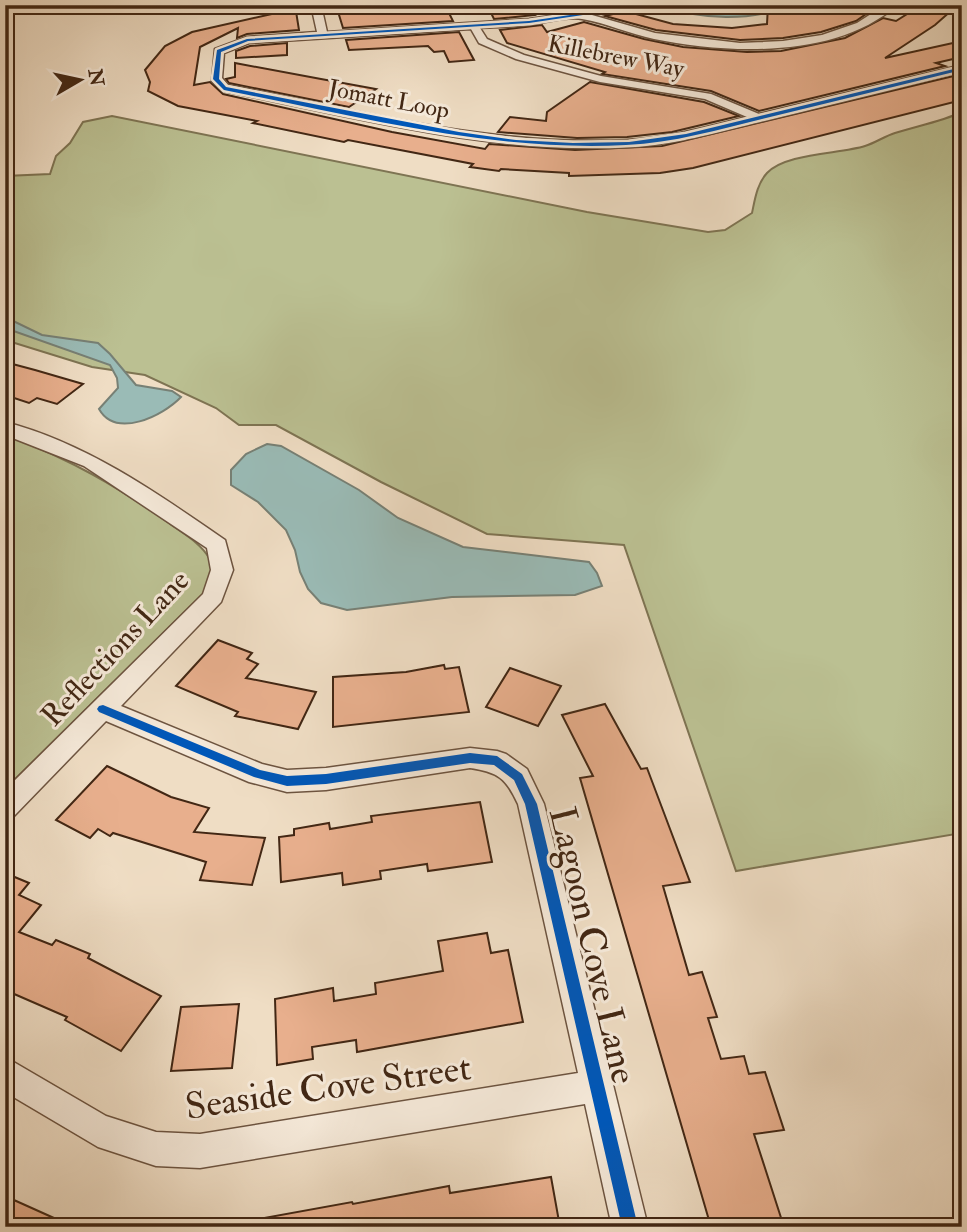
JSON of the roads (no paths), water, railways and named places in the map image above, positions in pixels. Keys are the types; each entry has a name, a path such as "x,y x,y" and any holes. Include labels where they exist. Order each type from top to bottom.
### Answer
{"street":[{"path":"316,5 323,35"},
{"name":"Jomatt Loop","path":"565,5 581,15 648,36 746,47 825,36 864,23 892,5"},
{"name":"Jomatt Loop","path":"581,15 544,21 255,39 231,45 217,55 216,79 223,88 474,137 528,144 600,146 657,142 962,68"},
{"name":"Killebrew Way","path":"474,26 483,41 520,57 600,79 707,96 726,102 757,118"},
{"name":"Reflections Lane","path":"5,428 91,462 166,509 217,545 222,570 213,597 5,808"},
{"name":"Lagoon Cove Lane","path":"103,709 258,774 287,781 326,779 470,758 497,761 518,777 531,804 630,1227"},
{"name":"Seaside Cove Street","path":"5,1073 98,1130 156,1149 200,1151 597,1086"}],"water":[{"path":"659,5 792,5 760,14 726,17 692,14"},
{"path":"5,317 42,335 98,343 136,385 172,391 181,397 163,411 140,421 116,422 107,418 99,409 118,388 117,378 110,365 5,328"},
{"path":"267,444 281,446 359,490 398,518 463,547 589,562 602,586 575,595 452,597 347,610 321,603 308,589 286,530 258,502 231,485 231,470 246,454"}]}
